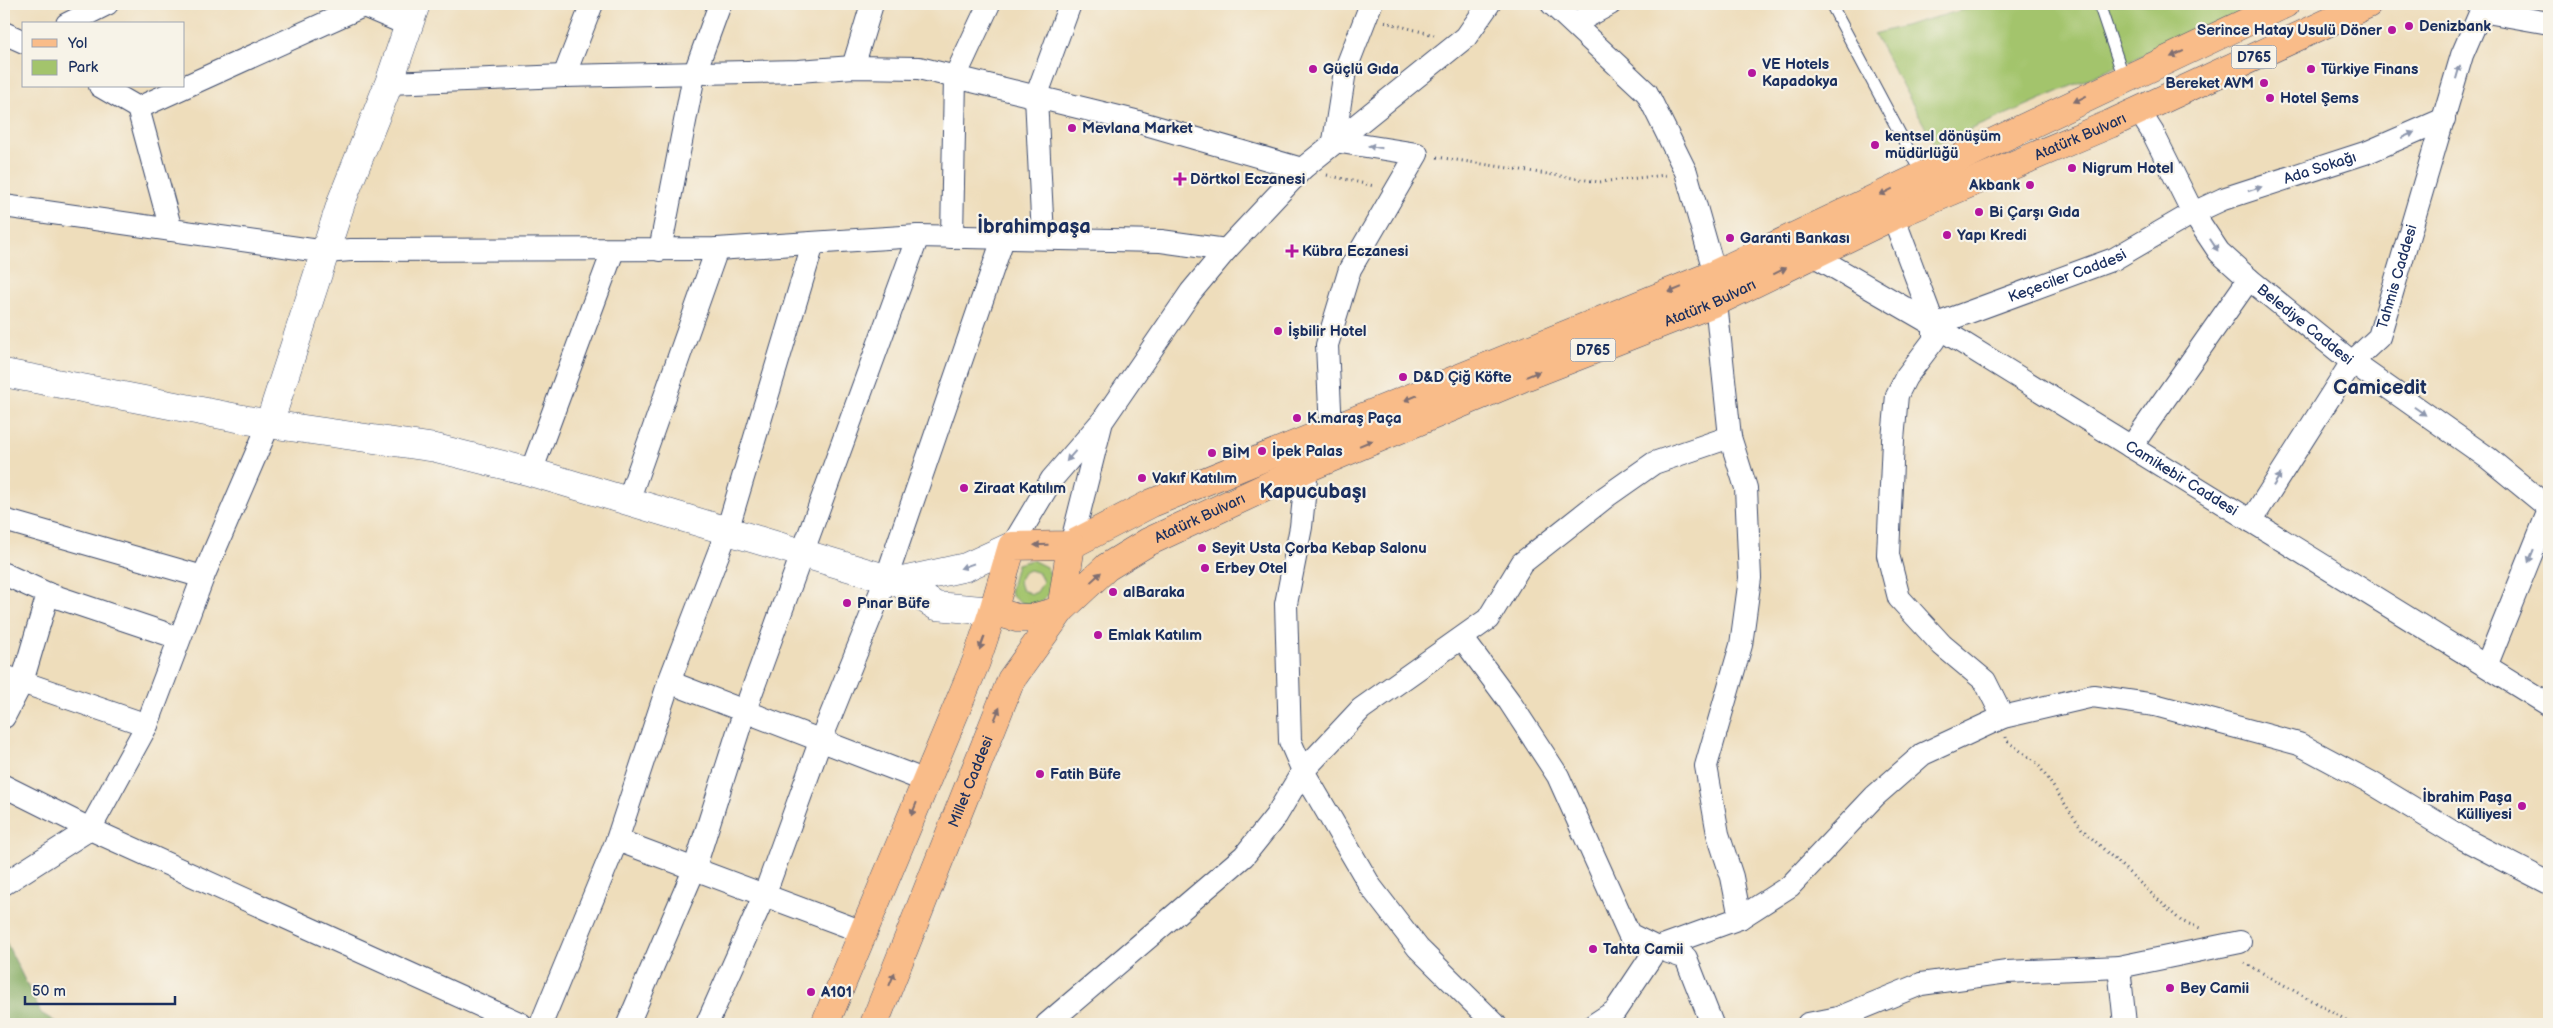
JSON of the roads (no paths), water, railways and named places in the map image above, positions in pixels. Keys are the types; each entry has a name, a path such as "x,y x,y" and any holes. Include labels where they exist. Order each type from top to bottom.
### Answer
{"main road":[{"name":"Atatürk Bulvarı","path":"1070,545 1152,503 1715,274 2124,78 2284,4"},
{"name":"Atatürk Bulvarı","path":"1061,610 1107,567 1148,542 1307,468 1716,302 1893,216 2139,111 2368,4"},
{"path":"2124,78 2139,111"},
{"path":"825,1024 976,662 994,611 1012,546 1070,545"},
{"name":"Millet Caddesi","path":"874,1024 1011,680 1061,610 1070,545"},
{"path":"994,611 1017,618 1032,618 1061,610"}],"street":[{"path":"71,22 107,4"},
{"path":"564,76 592,4"},
{"path":"660,250 694,75 720,4"},
{"path":"853,67 872,4"},
{"path":"952,237 956,77 990,4"},
{"path":"1043,237 1036,96 1070,4"},
{"path":"892,580 966,567 1012,546 1052,479 1103,420 1191,292 1226,250 1302,169 1334,141 1466,37 1489,4"},
{"path":"1552,4 1575,23 1647,93 1686,172 1715,274"},
{"path":"1575,23 1610,4"},
{"path":"4,884 90,830 147,725 203,577 269,424 342,200 389,83 412,14 361,5 185,86"},
{"path":"2479,8 2549,24"},
{"name":"Tahmis Caddesi","path":"2251,521 2352,362 2379,337 2462,55 2479,8"},
{"path":"1334,141 1345,71 1368,10"},
{"path":"4,34 22,41"},
{"path":"389,83 564,76 694,75 853,67 919,68 1135,121 1302,169"},
{"path":"103,88 138,108 171,230"},
{"path":"138,108 181,88"},
{"name":"Belediye Caddesi","path":"2139,111 2153,133 2193,213 2219,252 2249,280 2352,362 2488,458 2549,509"},
{"name":"Ada Sokağı","path":"2193,213 2223,200 2368,152 2444,119"},
{"path":"1332,430 1327,344 1350,269 1417,154 1334,141"},
{"path":"4,206 326,252 351,250 613,251 718,249 918,236 1003,239 1043,237 1161,241 1226,250"},
{"name":"Keçeciler Caddesi","path":"1934,325 2114,259 2193,213"},
{"path":"1893,216 1934,325 1934,340 1906,377 1897,395 1888,555 1899,598 1942,645 1984,681 2003,717"},
{"path":"628,1024 694,870 744,713 918,236"},
{"path":"707,1024 764,896 820,742 892,580 1003,239"},
{"path":"541,1024 617,840 669,682 727,531 812,244"},
{"path":"628,501 718,249"},
{"path":"531,472 613,251"},
{"name":"Camikebir Caddesi","path":"1814,255 1934,325 2487,664 2549,704"},
{"path":"2131,447 2249,280"},
{"path":"1716,302 1730,437 1746,488 1750,578 1741,645 1706,766 1718,834 1732,877 1740,918"},
{"path":"4,373 269,424 436,448 531,472 892,580 936,606 994,611"},
{"path":"1070,545 1103,420"},
{"path":"1047,1024 1244,856 1276,816 1303,771 1361,709 1463,639 1488,619 1522,563 1607,496 1654,463 1730,437"},
{"path":"1307,468 1301,527 1286,604 1290,740 1303,771 1371,886 1418,948 1495,1024"},
{"path":"2487,664 2549,509"},
{"path":"4,520 203,577"},
{"path":"4,574 48,594 180,638"},
{"path":"4,717 13,679 48,594"},
{"path":"1463,639 1508,701 1558,776 1629,934 1657,948 1686,958 1712,1024"},
{"path":"13,679 147,725"},
{"path":"669,682 744,713 926,781"},
{"path":"1595,1024 1615,1011 1657,948 1740,918 1790,886 1875,796 1923,754 2003,717 2093,696 2155,705 2299,744 2370,782 2464,839 2549,883"},
{"path":"4,786 90,830 521,1024"},
{"path":"617,840 863,932"},
{"path":"1808,1024 1838,1018 1920,984 2007,972 2119,967 2240,942"},
{"path":"2119,967 2125,1024"}],"lane":[{"path":"1831,4 1922,175"},
{"path":"2099,4 2124,78"}],"place":[{"name":"Denizbank","path":"2409,26"},
{"name":"Serince Hatay Usulü Döner","path":"2392,30"},
{"name":"Güçlü Gıda","path":"1313,69"},
{"name":"Türkiye Finans","path":"2311,69"},
{"name":"VE Hotels Kapadokya","path":"1752,73"},
{"name":"Bereket AVM","path":"2264,83"},
{"name":"Hotel Şems","path":"2270,98"},
{"name":"Mevlana Market","path":"1072,128"},
{"name":"kentsel dönüşüm müdürlüğü","path":"1875,145"},
{"name":"Nigrum Hotel","path":"2072,168"},
{"name":"Dörtkol Eczanesi","path":"1180,179"},
{"name":"Akbank","path":"2030,185"},
{"name":"Bi Çarşı Gıda","path":"1979,212"},
{"name":"Yapı Kredi","path":"1947,235"},
{"name":"Garanti Bankası","path":"1730,238"},
{"name":"Kübra Eczanesi","path":"1292,251"},
{"name":"İşbilir Hotel","path":"1278,331"},
{"name":"D&D Çiğ Köfte","path":"1403,377"},
{"name":"K.maraş Paça","path":"1297,418"},
{"name":"İpek Palas","path":"1262,451"},
{"name":"BİM","path":"1212,453"},
{"name":"Vakıf Katılım","path":"1142,478"},
{"name":"Ziraat Katılım","path":"964,488"},
{"name":"Seyit Usta Çorba Kebap Salonu","path":"1202,548"},
{"name":"Erbey Otel","path":"1205,568"},
{"name":"alBaraka","path":"1113,592"},
{"name":"Pınar Büfe","path":"847,603"},
{"name":"Emlak Katılım","path":"1098,635"},
{"name":"Fatih Büfe","path":"1040,774"},
{"name":"İbrahim Paşa Külliyesi","path":"2522,806"},
{"name":"Tahta Camii","path":"1593,949"},
{"name":"Bey Camii","path":"2170,988"},
{"name":"A101","path":"811,992"}],"district":[{"name":"İbrahimpaşa","path":"1034,227"},
{"name":"Camicedit","path":"2380,388"},
{"name":"Kapucubaşı","path":"1313,492"}]}
